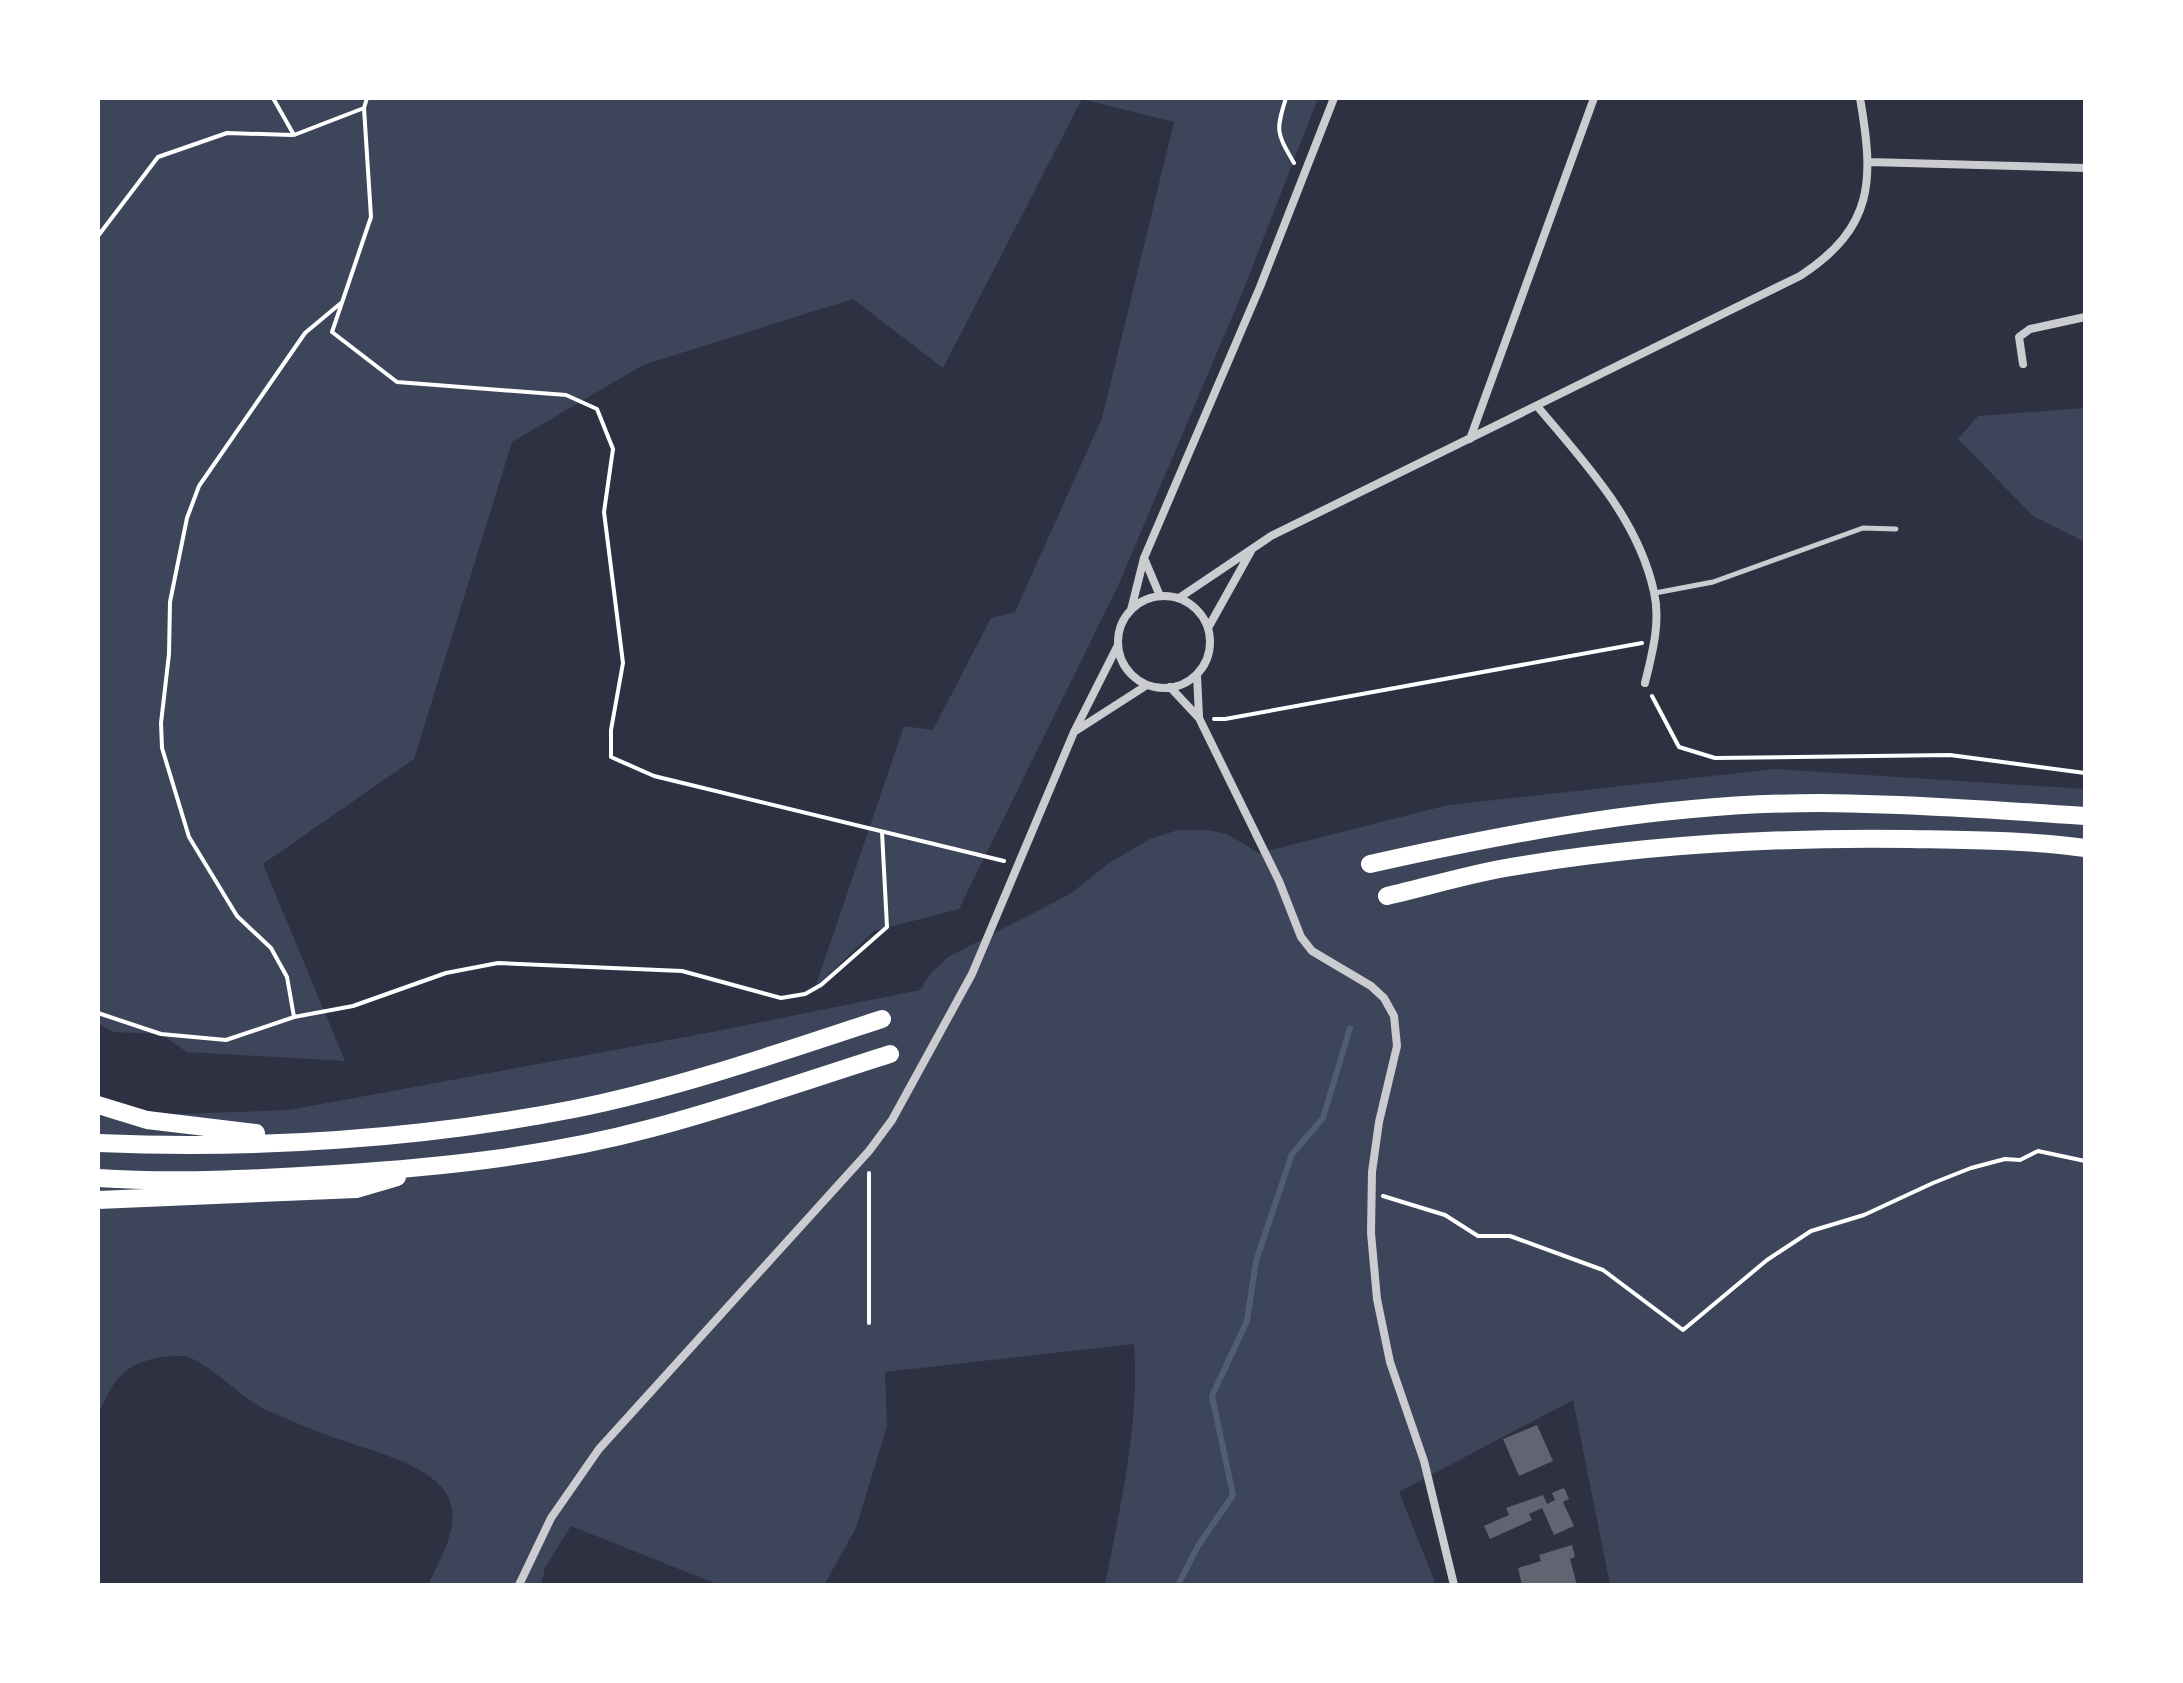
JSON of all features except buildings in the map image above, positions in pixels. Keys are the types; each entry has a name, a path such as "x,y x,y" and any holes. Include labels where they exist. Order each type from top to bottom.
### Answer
{"highway":[{"path":"1370,864 1492,837 1579,823 1716,808 1818,803 2085,816"},
{"path":"1387,896 1503,868 1616,852 1734,841 1812,838 1959,840 2085,848"},
{"path":"98,1143 153,1145 318,1140 469,1128 577,1108 729,1069 882,1019"},
{"path":"98,1178 149,1181 284,1177 426,1168 517,1156 639,1131 890,1054"},
{"path":"98,1105 147,1120 318,1140"},
{"path":"98,1200 356,1189 426,1168"}],"street":[{"path":"519,1585 551,1518 599,1449 869,1151 892,1120 972,974 1074,732 1118,645 1121,626 1131,610 1144,558 1334,98"},
{"path":"1470,439 1594,98"},
{"path":"1179,598 1253,547 1800,276 1829,256 1853,228 1865,197 1869,162 1860,98"},
{"path":"1869,162 2085,168"},
{"path":"2023,364 2019,337 2030,329 2085,317"},
{"path":"1537,406 1611,496 1637,542 1655,593 1655,640 1645,683"},
{"path":"1208,628 1253,547"},
{"path":"1144,558 1160,596"},
{"path":"1118,645 1127,669 1147,685 1181,685 1197,675 1206,662 1210,650 1208,628 1196,608 1179,598 1160,596 1148,599 1131,610"},
{"path":"1197,675 1199,718"},
{"path":"1074,732 1147,685"},
{"path":"1170,687 1199,718 1293,913 1301,937 1312,951 1371,986 1384,998 1394,1016 1397,1046 1379,1122 1372,1172 1371,1233 1377,1299 1390,1362 1424,1461 1454,1585"}],"lane":[{"path":"1655,593 1713,582 1863,528 1896,529"}],"path":[{"path":"273,98 294,135"},
{"path":"367,98 364,108 371,217 332,332 397,382 566,395 597,409 613,449 604,512 623,663 611,730 611,757 654,776 1018,865"},
{"path":"1286,98 1278,125 1281,140 1303,179"},
{"path":"98,236 158,157 227,133 294,135 364,108"},
{"path":"294,1017 287,977 271,948 237,916 189,837 162,748 161,723 169,654 170,602 187,518 199,486 305,333 342,303"},
{"path":"1199,718 1225,719 1655,640"},
{"path":"1645,683 1679,747 1715,758 1950,755 2085,773"},
{"path":"98,1013 161,1034 226,1040 294,1017 353,1006 446,973 498,963 682,971 781,998 805,994 821,985 887,927 882,832"},
{"path":"869,1151 869,1323"},
{"path":"1372,1172 1383,1196 1445,1215 1478,1236 1510,1236 1603,1270 1683,1330 1767,1260 1811,1231 1864,1215 1933,1183 2005,1159 2020,1160 2038,1151 2085,1161"}],"shaded area":[{"path":"98,98 1318,98 1241,296 1118,586 959,909 874,931 815,988 904,726 933,730 991,618 1015,612 1102,418 1174,122 1082,99 943,368 853,299 643,365 512,442 414,759 263,864 345,1061 187,1052 161,1034 113,1032 98,1023"},
{"path":"2085,408 2085,542 2033,516 1958,439 1978,416"},
{"path":"1775,769 2085,789 2085,1585 1610,1585 1573,1400 1399,1492 1436,1585 1105,1585 1131,1435 1134,1344 885,1372 887,1426 856,1528 824,1585 719,1585 571,1526 545,1568 541,1585 428,1585 448,1540 451,1504 437,1482 410,1465 264,1409 200,1363 183,1356 155,1358 129,1369 116,1381 98,1412 98,1117 289,1110 712,1032 920,990 931,973 948,957 1070,894 1109,863 1150,839 1178,830 1208,830 1227,834 1259,853 1448,805"}],"waterway":[{"path":"1178,1585 1198,1546 1233,1495 1212,1396 1247,1321 1256,1261 1292,1154 1323,1118 1350,1028"}]}
